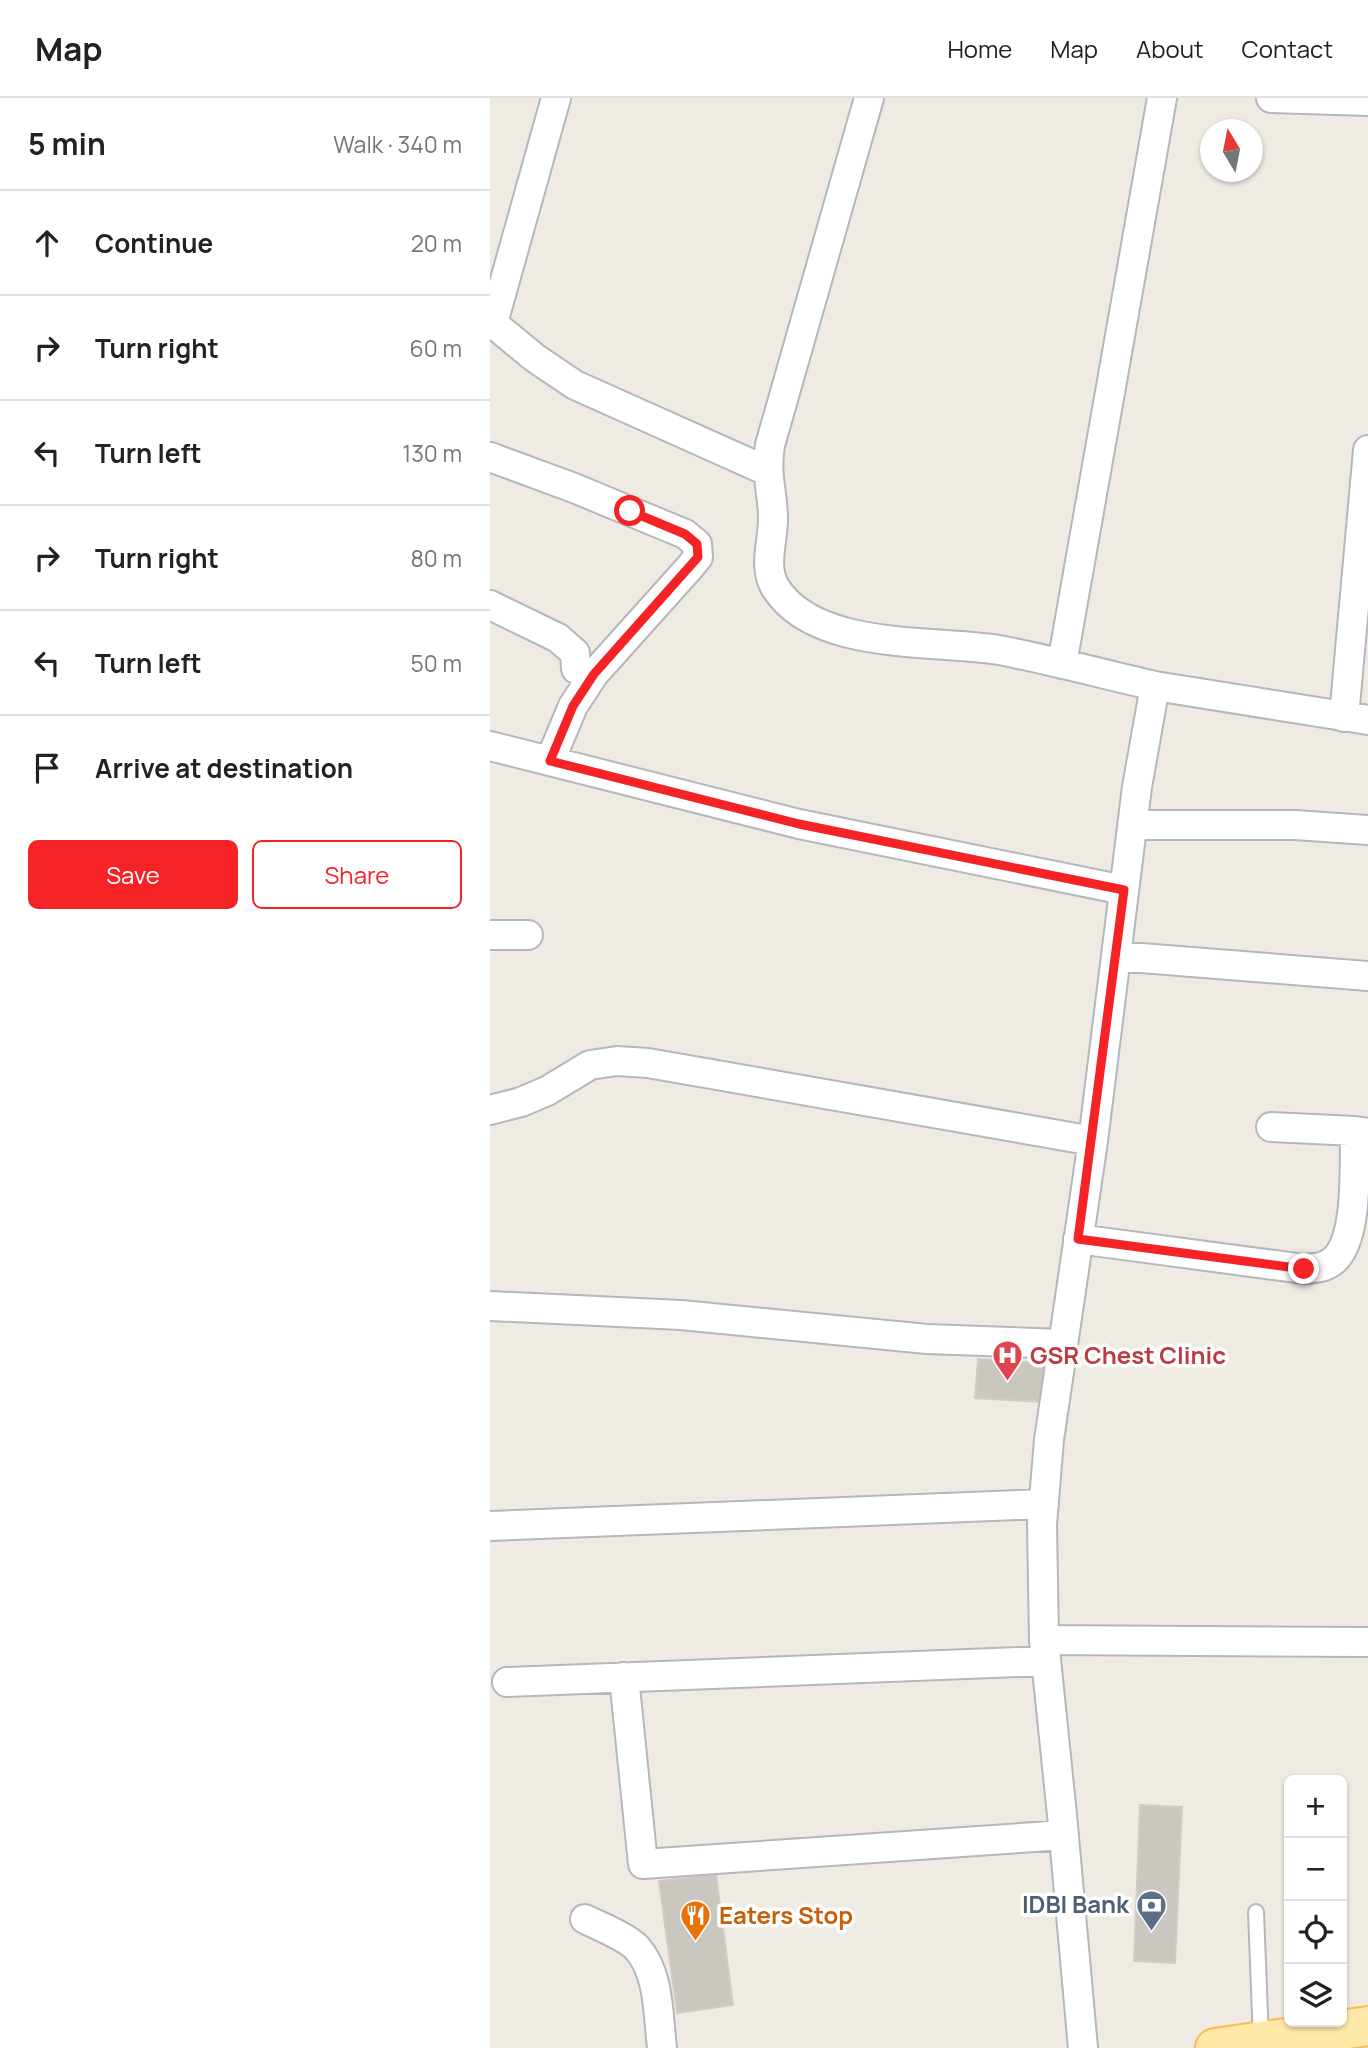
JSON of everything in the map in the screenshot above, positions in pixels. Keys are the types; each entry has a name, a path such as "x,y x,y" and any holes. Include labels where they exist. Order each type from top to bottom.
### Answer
{"main road":[{"path":"1215,2048 1368,2025"}],"street":[{"path":"556,98 491,322 535,358 583,389 767,471"},
{"path":"869,98 770,445 767,471 773,518 770,572 774,585 782,596 812,619 876,639 999,650 1155,686 1356,718 1368,450"},
{"path":"1062,664 1162,98"},
{"path":"1271,98 1368,102"},
{"path":"490,457 667,526 685,534 697,544 698,557 594,674 573,706 550,761"},
{"path":"490,605 558,638 575,653 576,669 594,674"},
{"path":"1083,2048 1045,1650 1044,1504 1049,1440 1093,1141 1132,825 1155,686"},
{"path":"490,746 799,824 1124,890"},
{"path":"1132,825 1295,825 1368,830"},
{"path":"490,935 528,935"},
{"path":"1116,956 1368,976"},
{"path":"490,1110 522,1102 547,1091 590,1065 617,1060 648,1063 1093,1141"},
{"path":"1078,1239 1304,1269 1323,1268 1336,1258 1346,1242 1362,1132 1271,1127"},
{"path":"490,1306 681,1315 927,1339 1063,1344"},
{"path":"490,1526 1044,1504"},
{"path":"508,1682 1045,1650 1368,1642"},
{"path":"624,1677 643,1864 1064,1835"},
{"path":"584,1919 636,1947 656,1988 662,2048"}],"lane":[{"path":"1256,1912 1261,2041"}],"building":[{"path":"978,1359 1044,1363 1042,1402 975,1398"},
{"path":"1140,1805 1182,1807 1175,1963 1134,1961"},
{"name":"Eaters Stop","path":"716,1874 733,2005 677,2013 659,1881"}],"place":[{"name":"GSR Chest Clinic","path":"1007,1383"},
{"name":"IDBI Bank","path":"1152,1932"},
{"name":"Eaters Stop","path":"696,1943"}],"route":[{"path":"630,511 685,534 697,544 698,557 594,674 573,706 550,761 799,824 1124,890 1078,1239 1304,1269"}]}
